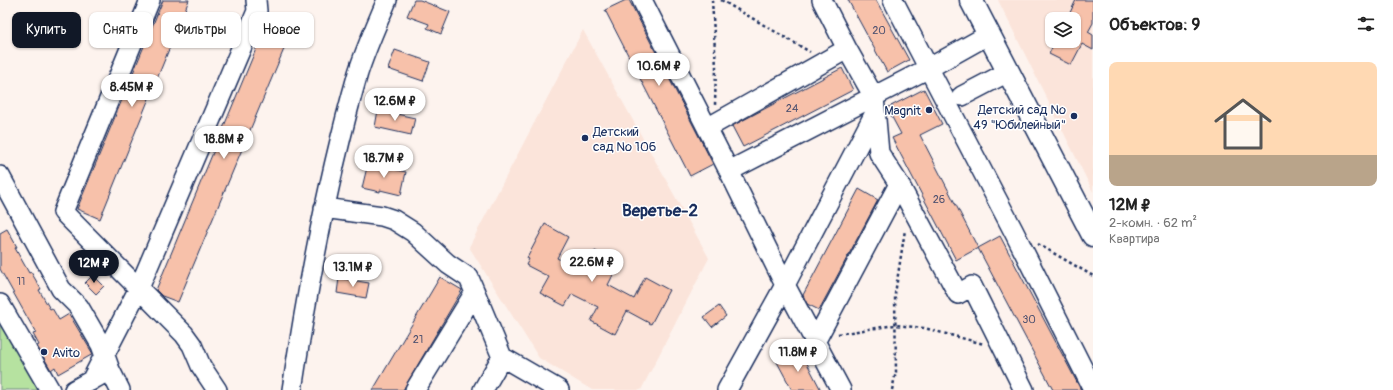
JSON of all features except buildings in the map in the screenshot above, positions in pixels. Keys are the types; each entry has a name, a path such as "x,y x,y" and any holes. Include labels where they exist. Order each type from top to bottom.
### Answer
{"main road":[{"path":"971,0 988,36 1093,235"}],"street":[{"path":"150,0 63,212 184,334 192,345 201,366 217,390"},
{"path":"74,390 91,381 107,362 257,11 256,0"},
{"path":"292,390 305,304 327,191 359,72 387,0"},
{"path":"822,0 874,105 879,153 899,184 958,294 972,286 1024,390"},
{"path":"893,0 1013,230 1093,389"},
{"path":"648,3 707,128 785,285 840,390"},
{"path":"729,171 874,105 929,68 988,36"},
{"path":"707,128 847,49"},
{"path":"962,96 1008,72"},
{"path":"727,390 785,285 874,105"},
{"path":"0,176 61,289 80,307 120,390"},
{"path":"815,342 899,184"},
{"path":"324,208 382,216 394,220 413,232 438,255 469,278 502,357 559,390"},
{"path":"415,390 474,292"},
{"path":"0,304 50,390"},
{"path":"483,390 502,357"}],"path":[{"path":"707,128 715,114 716,67 712,0"},
{"path":"721,0 825,61"},
{"path":"892,390 896,372 895,294 909,202"},
{"path":"1013,230 1093,276"},
{"path":"815,342 842,332 895,325 924,328 1004,350"}],"shaded area":[{"name":"Детский сад № 49 \"Юбилейный\"","path":"998,0 1093,0 1093,192"},
{"name":"Детский сад № 106","path":"583,30 709,258 641,390 592,390 539,358 469,247"}],"green space":[{"path":"0,318 42,390 0,390"}],"place":[{"name":"Magnit","path":"929,110"},
{"name":"Детский сад № 49 \"Юбилейный\"","path":"1074,116"},
{"name":"Детский сад № 106","path":"585,138"},
{"name":"Avito","path":"44,352"}],"district":[{"name":"Веретье-2","path":"660,210"}]}
